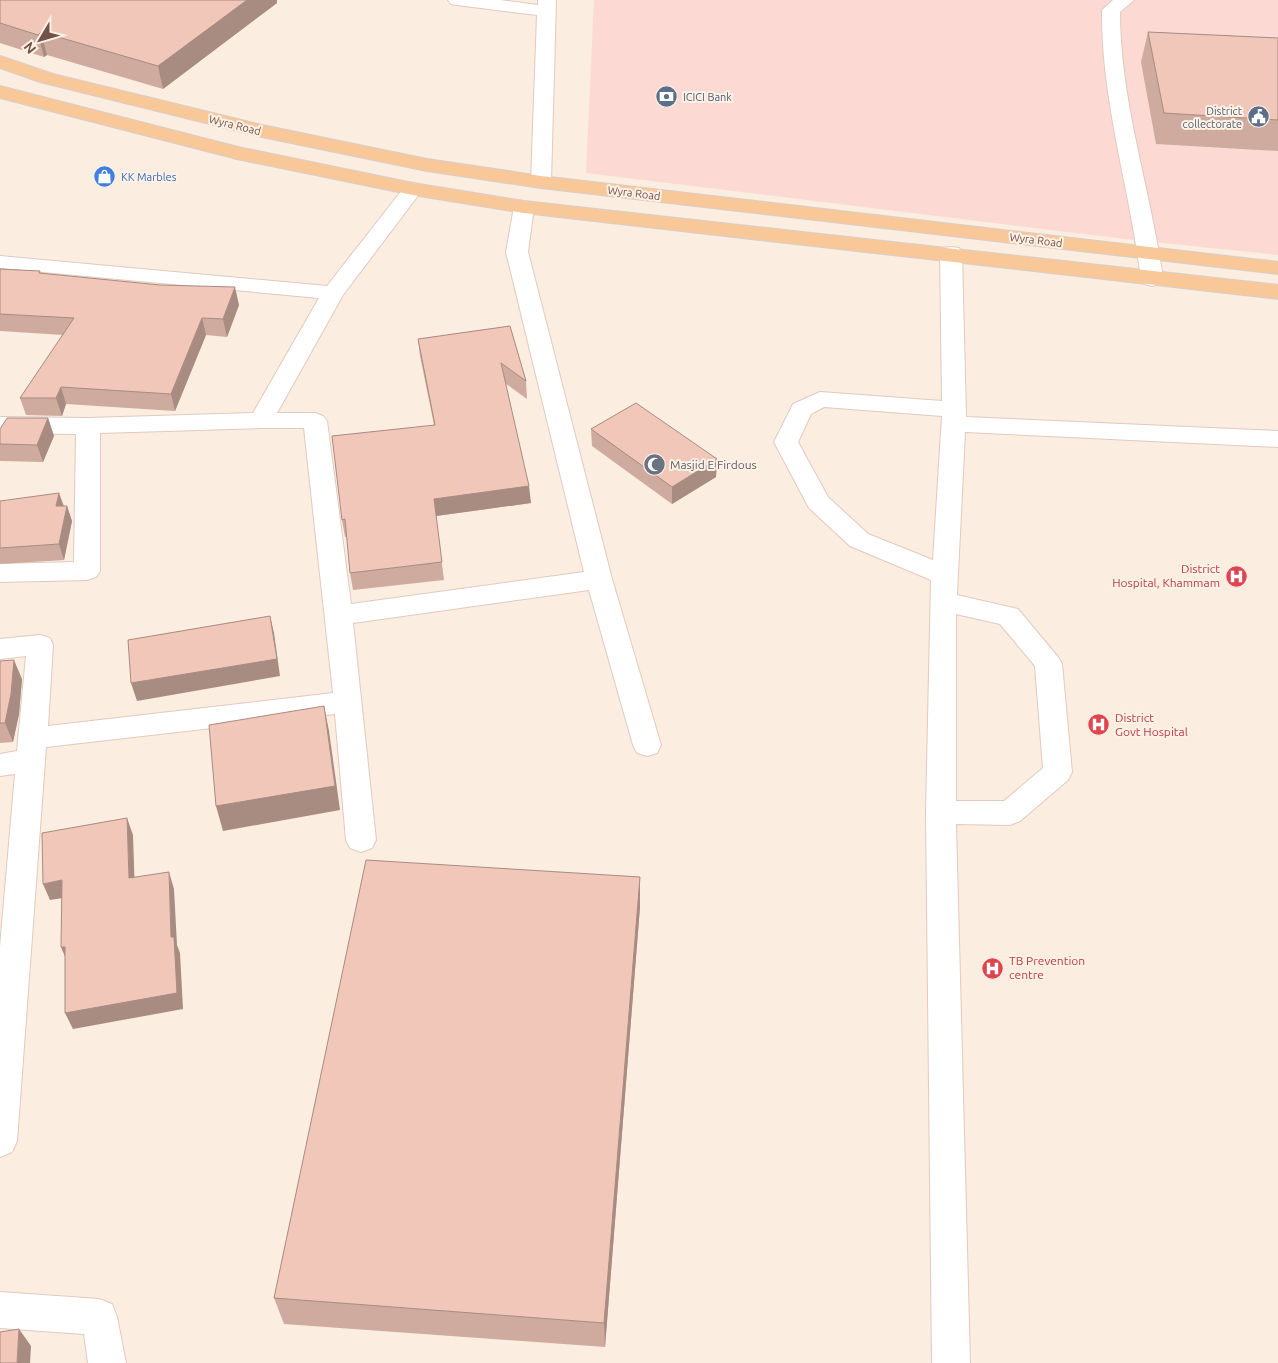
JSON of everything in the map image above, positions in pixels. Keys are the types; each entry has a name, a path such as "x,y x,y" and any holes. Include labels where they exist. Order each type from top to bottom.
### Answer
{"main road":[{"name":"Wyra Road","path":"0,62 46,78 262,131 427,165 541,182 1278,268"},
{"name":"Wyra Road","path":"0,92 237,153 413,189 524,206 951,253 1152,279 1278,292"}],"street":[{"path":"457,0 546,5 541,182"},
{"path":"1125,0 1111,10 1112,59 1132,171 1150,254 1152,279"},
{"path":"261,420 333,293 413,189"},
{"path":"524,206 518,252 599,580 647,745"},
{"path":"951,253 954,416 944,588 941,812 951,1363"},
{"path":"0,262 333,293"},
{"path":"941,812 1010,813 1058,772 1048,664 1009,616 944,588 859,540 818,502 786,442 801,409 820,399 954,416 1278,440"},
{"path":"0,425 88,426 261,420 315,421 340,615 361,840"},
{"path":"0,573 87,571 88,426"},
{"path":"340,615 599,580"},
{"path":"0,649 40,645 0,1141"},
{"path":"0,765 33,749 348,702"},
{"path":"0,1310 99,1317 107,1363"}],"shaded area":[{"path":"594,0 1278,0 1278,255 1125,239 586,173"}],"building":[{"path":"0,0 247,0 158,66 41,32 38,35 0,23"},
{"path":"1148,32 1278,38 1278,120 1164,113"},
{"path":"0,269 40,271 39,273 160,285 235,287 223,319 202,318 171,394 61,387 56,398 20,398 74,318 0,314"},
{"path":"510,326 526,381 501,363 529,486 434,499 442,562 350,573 345,519 342,520 332,436 435,425 418,339"},
{"path":"636,403 717,459 672,487 591,429"},
{"path":"7,418 48,418 37,445 0,444 0,429"},
{"path":"59,493 56,506 67,506 59,544 0,548 0,501"},
{"path":"270,616 277,659 131,683 128,640"},
{"path":"14,660 11,694 5,723 0,723 0,661"},
{"path":"324,706 335,786 216,806 209,725"},
{"path":"127,818 129,878 169,872 171,937 174,937 177,993 65,1013 65,947 61,947 62,880 43,884 42,833"},
{"path":"366,860 640,877 604,1323 274,1298"},
{"path":"19,1329 17,1363 0,1363 0,1332"}],"place":[{"name":"ICICI Bank","path":"667,97"},
{"name":"District collectorate","path":"1258,117"},
{"name":"KK Marbles","path":"105,177"},
{"name":"Masjid E Firdous","path":"654,465"},
{"name":"District Hospital, Khammam","path":"1236,576"},
{"name":"District Govt Hospital","path":"1099,725"},
{"name":"TB Prevention centre","path":"993,968"}]}
